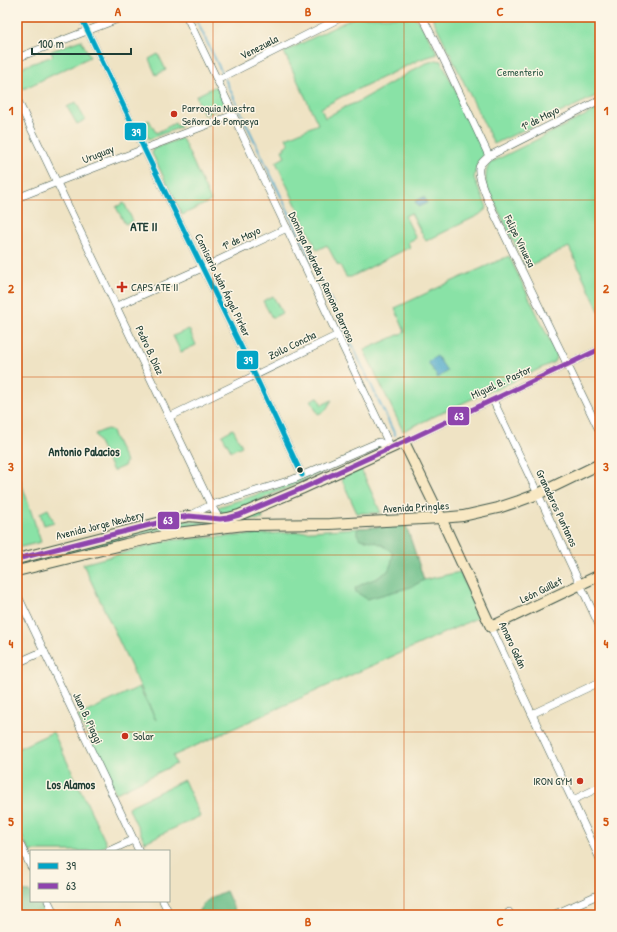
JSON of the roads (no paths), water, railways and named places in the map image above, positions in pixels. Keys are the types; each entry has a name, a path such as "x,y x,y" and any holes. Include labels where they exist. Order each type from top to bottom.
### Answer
{"main road":[{"name":"Miguel B. Pastor","path":"222,523 228,518 239,515 288,494 404,442"},
{"name":"Amaro Galán","path":"404,442 492,627"},
{"name":"Avenida Pringles","path":"222,523 245,525 330,524 463,516 487,511 538,494 600,464"},
{"name":"Avenida Jorge Newbery","path":"17,559 189,516 222,523"},
{"path":"17,571 153,537 222,523"},
{"name":"León Guillet","path":"492,627 600,575"}],"street":[{"name":"Comisario Juán Ángel Pirker","path":"81,17 302,475"},
{"path":"17,58 123,17"},
{"name":"Dominga Andrada y Ramona Barroso","path":"186,17 391,448"},
{"name":"Venezuela","path":"217,80 342,17"},
{"path":"421,17 444,60 489,156"},
{"name":"Pedro B. Díaz","path":"17,99 169,417 222,523"},
{"name":"1º de Mayo","path":"489,156 600,100"},
{"name":"Uruguay","path":"17,198 233,115"},
{"name":"Felipe Vinuesa","path":"489,156 483,161 479,168 480,179 493,211 600,432"},
{"name":"1º de Mayo","path":"117,306 287,228"},
{"name":"Zoilo Concha","path":"169,417 338,335"},
{"name":"Miguel B. Pastor","path":"404,442 600,349"},
{"name":"Granaderos Puntanos","path":"492,400 600,627"},
{"path":"212,504 294,479 379,442 391,448"},
{"name":"Avenida Jorge Newbery","path":"189,516 212,504"},
{"name":"Juan B. Piaggi","path":"17,594 138,850"},
{"name":"Amaro Galán","path":"492,627 600,859"},
{"path":"17,663 44,651"},
{"path":"532,714 600,682"},
{"path":"573,800 600,787"},
{"path":"17,838 20,851 30,865"},
{"path":"111,850 133,840"},
{"path":"553,915 600,894"},
{"path":"48,902 55,915"},
{"path":"164,902 170,915"}],"water":[{"path":"424,197 427,203 418,207 415,201"},
{"path":"437,356 447,371 438,378 428,362"}],"waterway":[{"path":"195,17 223,75"},
{"path":"225,79 395,435"}],"place":[{"name":"Parroquia Nuestra Señora de Pompeya","path":"174,114"},
{"name":"CAPS ATE II","path":"122,287"},
{"name":"Solar","path":"125,736"},
{"name":"IRON GYM","path":"580,781"}],"district":[{"name":"ATE II","path":"144,226"},
{"name":"Antonio Palacios","path":"84,452"},
{"name":"Los Alamos","path":"71,785"}],"park label":[{"name":"Cementerio","path":"520,72"}]}
